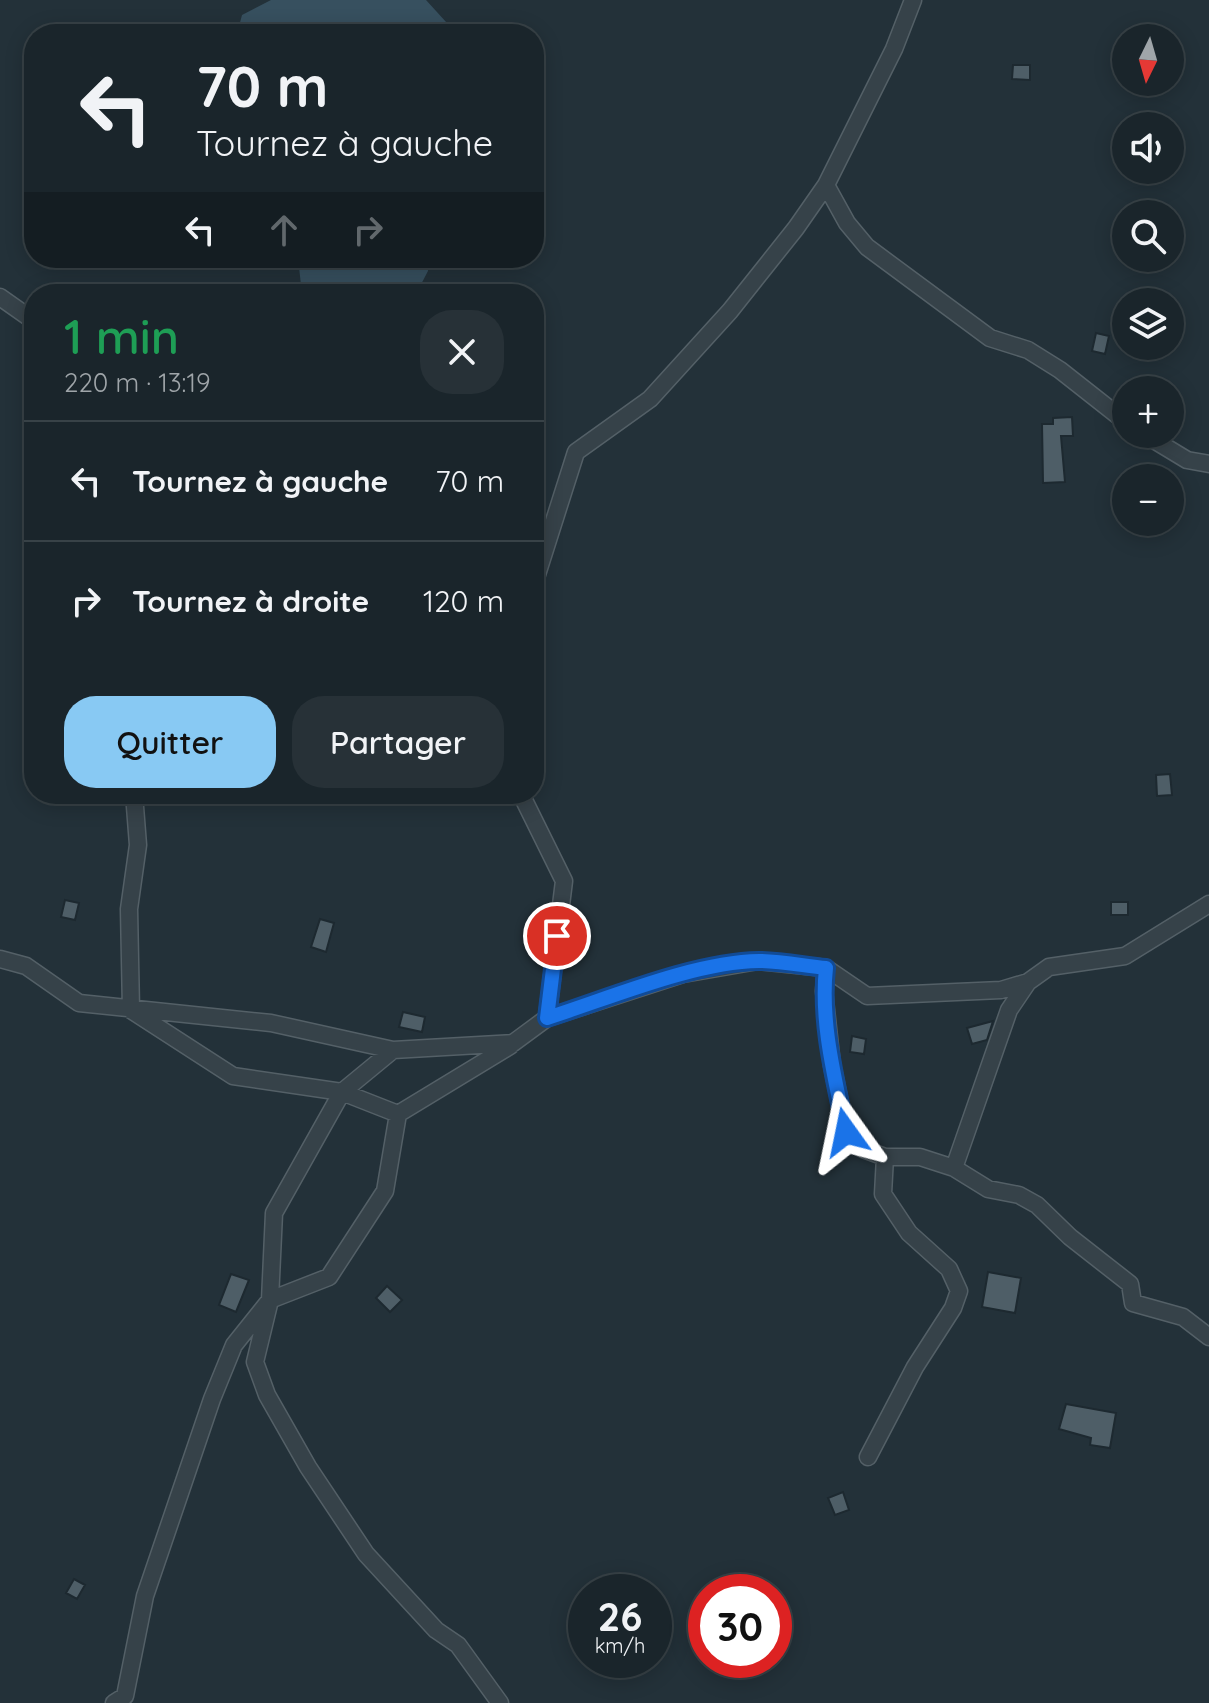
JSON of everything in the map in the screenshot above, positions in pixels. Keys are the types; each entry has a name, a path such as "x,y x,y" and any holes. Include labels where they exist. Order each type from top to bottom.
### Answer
{"street":[{"path":"544,550 576,452 650,399 730,311 826,185 894,49 913,0"},
{"path":"826,185 847,223 867,247 990,338 1028,350 1060,370 1112,411"},
{"path":"0,297 24,314"},
{"path":"1167,448 1187,460 1209,464"},
{"path":"544,535 550,530"},
{"path":"131,1010 129,909 138,845 135,804"},
{"path":"526,804 564,881 547,1018"},
{"path":"114,1703 125,1696 145,1596 212,1399 234,1345 270,1300 329,1277 385,1191 398,1114 513,1043 547,1018 698,971 758,961 826,968 867,996 1001,990 1028,982 1049,967 1125,956 1209,904"},
{"path":"0,959 26,966 79,1003 271,1023 393,1050 513,1043"},
{"path":"826,968 824,991 832,1065 846,1132 863,1149 885,1157 920,1157 954,1168 988,1189 1019,1195 1037,1205 1070,1237 1130,1284 1133,1303 1183,1317 1209,1337"},
{"path":"954,1168 1009,1010 1028,982"},
{"path":"131,1010 233,1076 342,1092 398,1114"},
{"path":"393,1050 342,1092 303,1156 274,1213 270,1300 255,1362 267,1395 308,1467 366,1554 436,1630 458,1645 500,1703"},
{"path":"868,1457 915,1367 953,1308 959,1291 949,1269 909,1233 883,1194 885,1157"}],"water":[{"path":"271,0 426,0 448,24 240,24 242,15"},
{"path":"299,268 428,268 421,284 301,284"}],"building":[{"path":"1013,65 1030,65 1030,80 1012,79"},
{"path":"1096,333 1109,336 1105,354 1092,351"},
{"path":"1072,417 1073,436 1061,436 1065,482 1043,483 1042,424 1053,424 1053,418"},
{"path":"1170,774 1172,795 1157,796 1156,775"},
{"path":"65,900 79,903 75,920 61,917"},
{"path":"1111,902 1128,902 1128,915 1111,915"},
{"path":"320,919 334,923 326,952 311,947"},
{"path":"403,1012 425,1017 422,1032 399,1027"},
{"path":"993,1021 987,1040 972,1044 967,1028"},
{"path":"852,1036 866,1039 864,1054 850,1052"},
{"path":"988,1272 1021,1278 1015,1313 982,1307"},
{"path":"231,1274 249,1280 236,1312 219,1305"},
{"path":"387,1286 402,1300 390,1312 376,1298"},
{"path":"1066,1404 1116,1413 1110,1448 1090,1445 1091,1438 1059,1429"},
{"path":"843,1492 849,1510 835,1515 828,1498"},
{"path":"74,1579 85,1585 77,1599 66,1593"}],"route":[{"path":"557,936 547,1018 683,974 758,961 826,968 824,991 832,1065 846,1132"}]}
